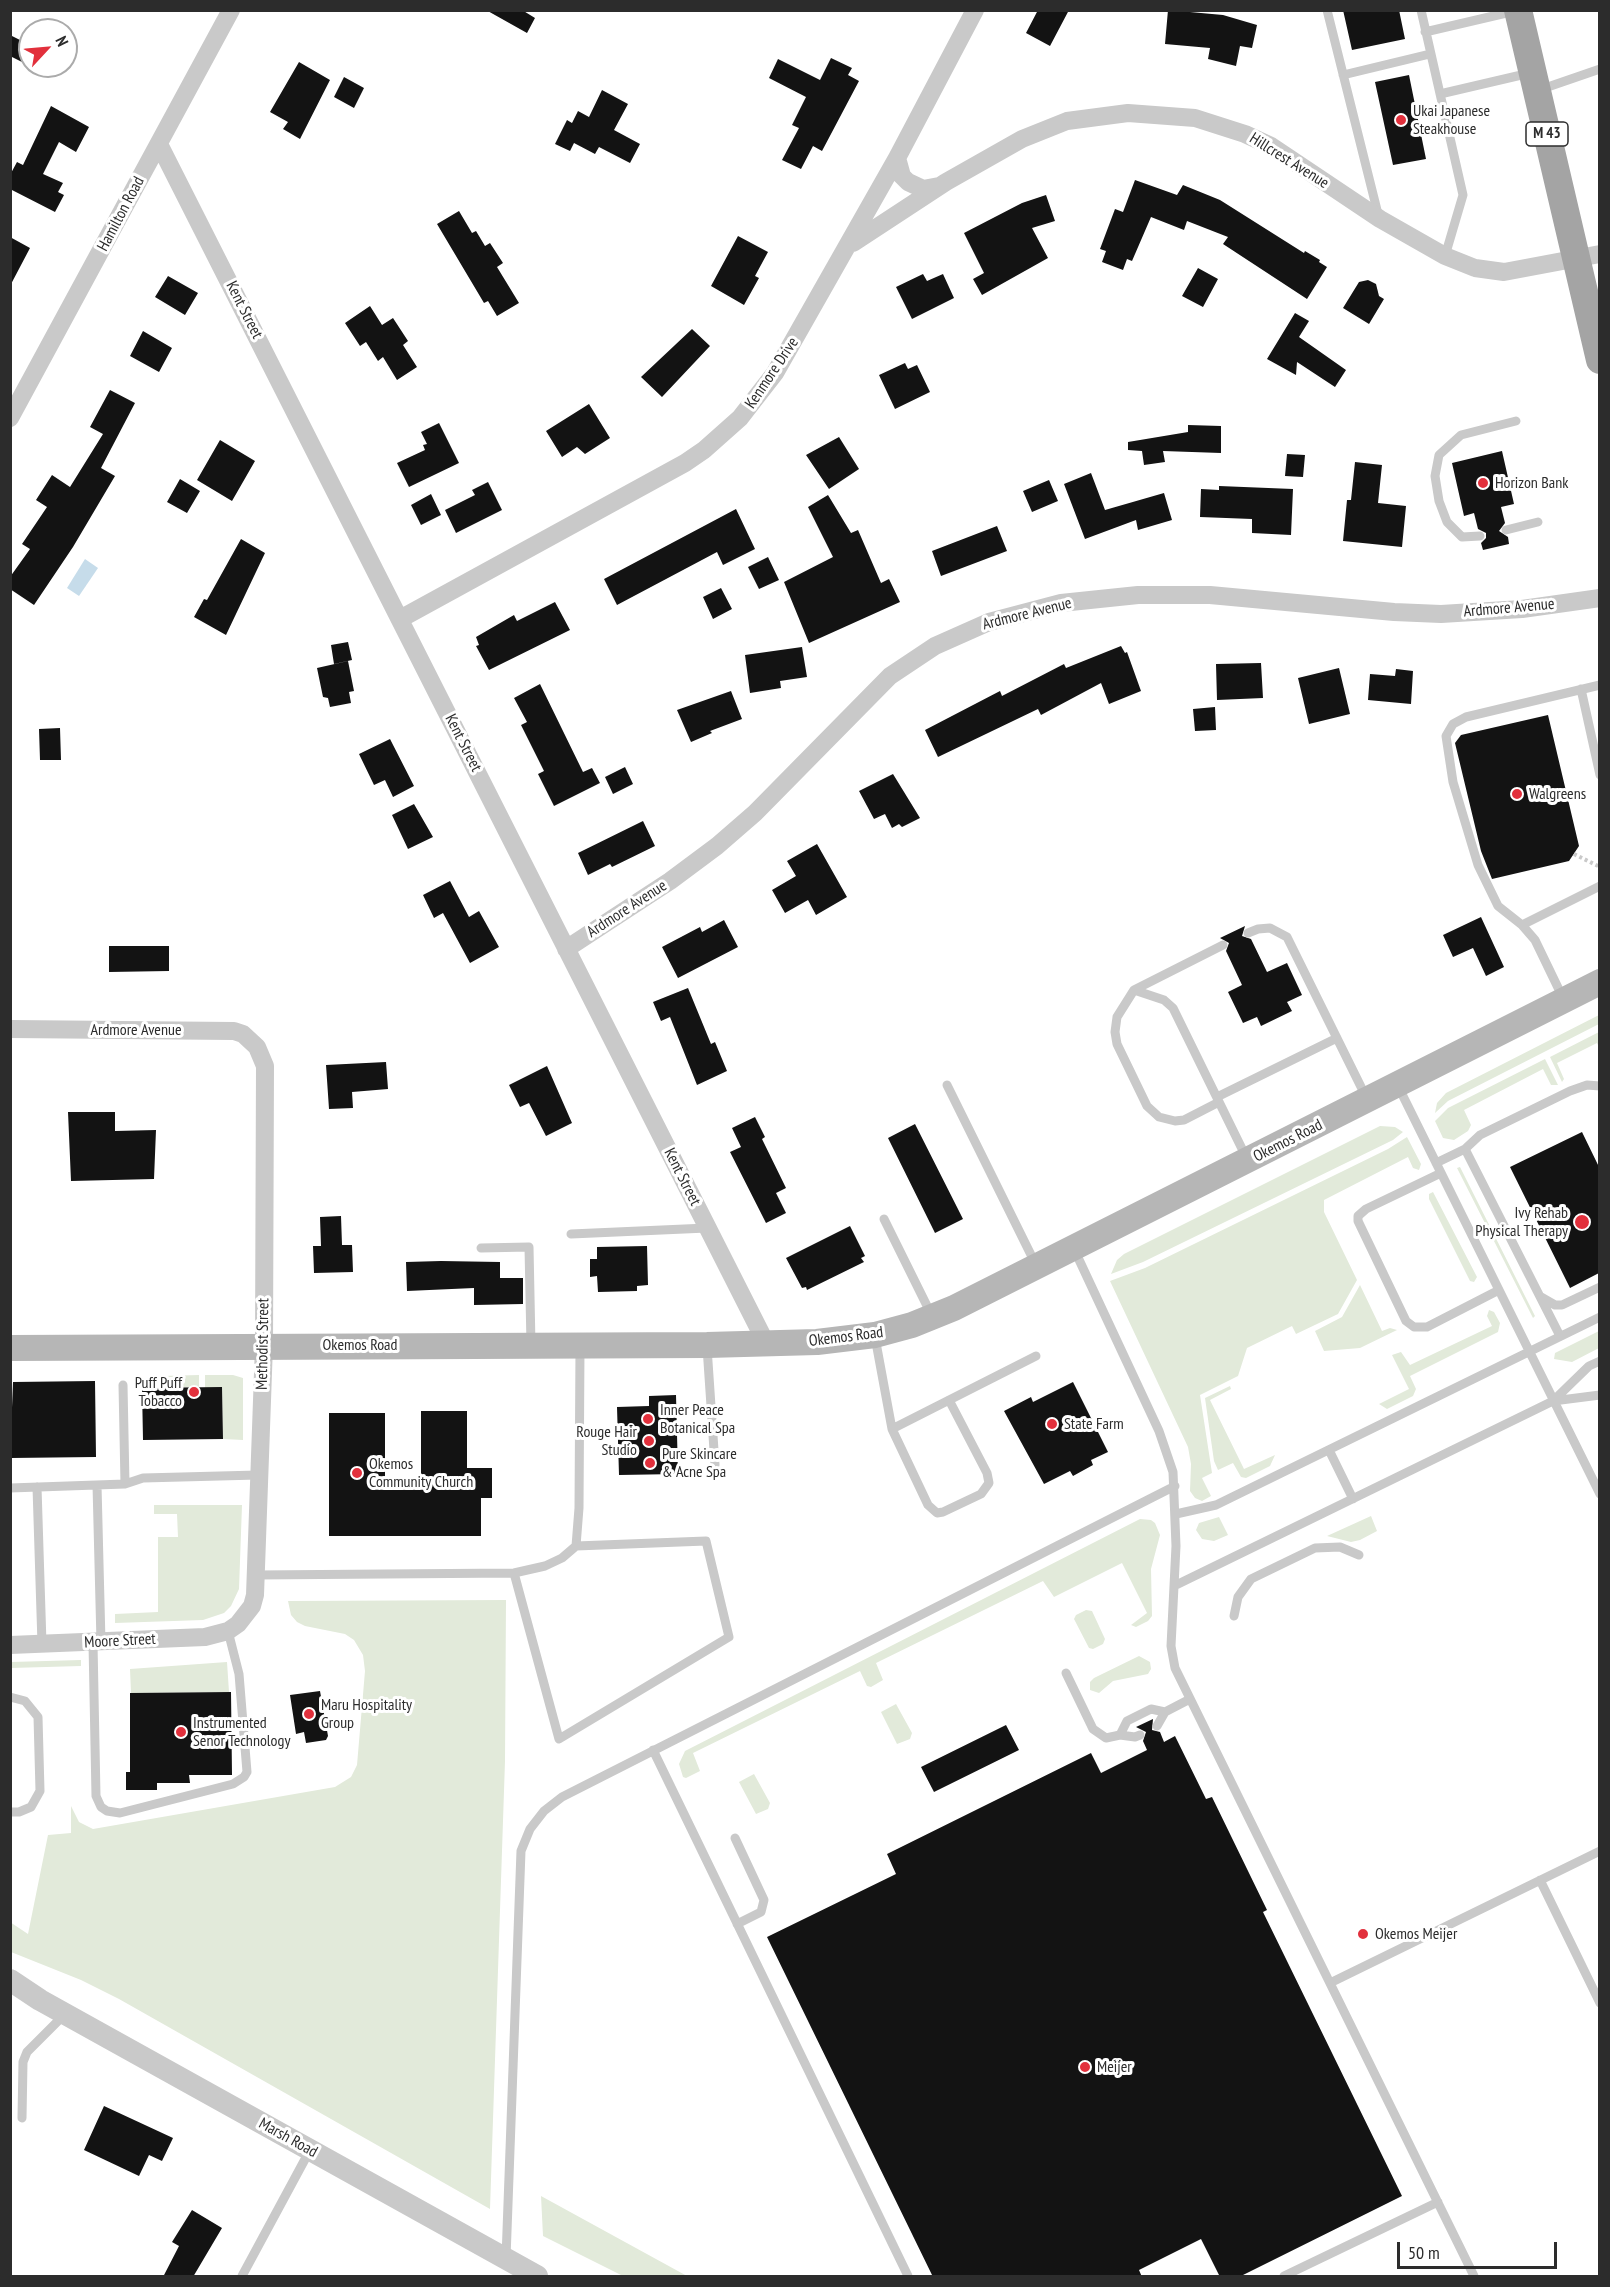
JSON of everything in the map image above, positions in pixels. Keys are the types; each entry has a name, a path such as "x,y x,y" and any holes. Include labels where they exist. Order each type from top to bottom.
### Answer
{"main road":[{"name":"M 43","path":"1517,10 1535,82 1588,256 1599,360"},
{"name":"Okemos Road","path":"10,1348 264,1345 706,1345 817,1342 875,1335 933,1317 1074,1249 1599,982"}],"street":[{"name":"Hamilton Road","path":"10,418 231,10"},
{"name":"Kenmore Drive","path":"400,620 685,463 725,433 754,402 775,373 849,246 975,10"},
{"name":"Hillcrest Avenue","path":"849,246 945,182 1022,139 1067,121 1107,114 1172,115 1218,124 1271,146 1380,219 1445,255 1475,268 1504,272 1588,256"},
{"name":"Kent Street","path":"159,144 766,1343"},
{"path":"897,158 902,176 915,186 931,189 945,182"},
{"name":"Ardmore Avenue","path":"566,949 670,881 717,846 754,813 890,676 935,646 989,622 1061,603 1138,594 1210,595 1394,612 1441,614 1522,609 1599,598"},
{"name":"Ardmore Avenue","path":"10,1029 225,1030 243,1034 257,1047"},
{"name":"Methodist Street","path":"228,1631 238,1624 252,1606 256,1575 264,1345 265,1066 257,1047"},
{"name":"Moore Street","path":"10,1645 206,1637 228,1631"},
{"name":"Marsh Road","path":"10,1980 40,2000 537,2277"},
{"name":"Marsh Road","path":"10,1998 40,2000"}],"lane":[{"path":"1327,10 1380,219"},
{"path":"1420,10 1463,195 1445,255"},
{"path":"1425,32 1517,10"},
{"path":"1343,75 1430,54"},
{"path":"1440,94 1535,82 1599,69"},
{"path":"1480,536 1462,537 1447,522 1439,501 1435,476 1439,455 1461,435 1516,421"},
{"path":"1506,530 1538,522"},
{"path":"1564,1000 1535,940 1522,925 1498,906 1478,865 1453,782 1446,736 1453,724 1466,717 1599,685"},
{"path":"1581,689 1599,775"},
{"path":"1522,925 1599,886"},
{"path":"1248,933 1258,928 1270,928 1287,937 1368,1101"},
{"path":"1223,945 1134,990 1117,1017 1114,1032 1117,1044 1147,1106 1159,1117 1175,1121 1184,1120 1337,1038"},
{"path":"1134,990 1164,1000 1173,1008 1248,1161"},
{"path":"947,1085 1037,1267"},
{"path":"1436,1163 1465,1149 1480,1135 1570,1091 1587,1085 1599,1086"},
{"path":"1398,1086 1599,1494"},
{"path":"1465,1149 1560,1336"},
{"path":"1441,1173 1366,1209 1358,1216 1358,1221 1406,1321 1414,1327 1427,1327 1499,1290"},
{"path":"884,1219 933,1317"},
{"path":"571,1234 707,1228"},
{"path":"481,1248 529,1247 531,1344"},
{"path":"1074,1249 1160,1431 1170,1458 1175,1485 1176,1514 1171,1646 1175,1668 1474,2277"},
{"path":"1539,1296 1555,1305 1562,1305 1599,1287"},
{"path":"1176,1514 1216,1505 1599,1317"},
{"path":"875,1335 892,1429 933,1511 943,1512 981,1494 988,1488 989,1478 949,1400"},
{"path":"576,1546 579,1508 580,1344"},
{"path":"706,1345 715,1465"},
{"path":"892,1429 1036,1356"},
{"path":"1174,1586 1553,1401 1589,1366 1599,1361"},
{"path":"123,1385 125,1484"},
{"path":"1553,1401 1599,1395"},
{"path":"1329,1449 1353,1499"},
{"path":"10,1488 125,1484 143,1478 258,1475"},
{"path":"97,1485 96,1796 101,1807 107,1811 120,1813 233,1784 244,1777 247,1772 239,1674 228,1631"},
{"path":"506,2259 521,1851 524,1840 536,1819 552,1803 653,1750 1175,1485"},
{"path":"38,1487 42,1644"},
{"path":"256,1575 514,1573 546,1566 576,1546 706,1541 729,1637 559,1739 514,1573"},
{"path":"1234,1616 1238,1597 1251,1579 1315,1548 1340,1547 1359,1555"},
{"path":"1066,1674 1093,1729 1106,1738 1140,1735"},
{"path":"10,1697 25,1701 38,1717 40,1791 31,1807 19,1812 10,1812"},
{"path":"1157,1726 1165,1712 1190,1699"},
{"path":"1120,1735 1127,1721 1151,1709 1165,1712"},
{"path":"653,1750 908,2277"},
{"path":"735,1838 764,1900 760,1912 737,1924"},
{"path":"1330,1983 1599,1851"},
{"path":"1540,1880 1599,2003"},
{"path":"22,2118 23,2062 27,2052 66,2014"},
{"path":"242,2277 310,2150"},
{"path":"1284,2277 1437,2202"}],"path":[{"path":"1574,854 1599,867"}],"green space":[{"path":"1599,1015 1599,1024 1448,1101 1435,1113 1437,1103 1446,1093"},
{"path":"1599,1032 1599,1047 1597,1043 1557,1063 1564,1079 1562,1082 1550,1057"},
{"path":"1545,1059 1558,1085 1551,1085 1543,1069 1464,1110 1471,1125 1468,1131 1454,1140 1443,1138 1435,1121 1448,1108"},
{"path":"1380,1126 1395,1127 1403,1132 1393,1140 1143,1262 1111,1274 1117,1260 1124,1254"},
{"path":"1407,1137 1421,1164 1419,1170 1413,1168 1408,1157 1324,1200 1324,1212 1357,1280 1338,1314 1296,1334 1292,1326 1247,1348 1238,1376 1200,1395 1212,1473 1202,1478 1211,1496 1202,1501 1195,1498 1190,1491 1191,1464 1188,1447 1110,1281 1145,1268 1388,1149"},
{"path":"1460,1167 1535,1316 1533,1318 1457,1168"},
{"path":"1433,1192 1477,1277 1474,1282 1470,1281 1429,1199 1429,1194"},
{"path":"1360,1285 1382,1331 1390,1328 1397,1330 1360,1348 1324,1351 1315,1331 1342,1317"},
{"path":"1489,1310 1494,1312 1500,1323 1498,1332 1410,1376 1416,1389 1413,1396 1387,1409 1379,1404 1409,1389 1392,1355 1401,1352 1410,1365 1492,1326 1487,1316"},
{"path":"1599,1331 1599,1348 1572,1362 1554,1359 1555,1353"},
{"path":"199,1375 199,1387 162,1388 162,1376"},
{"path":"205,1375 233,1375 243,1378 243,1440 223,1439 222,1388 205,1388"},
{"path":"1230,1386 1231,1389 1210,1400 1244,1469 1275,1455 1270,1466 1246,1478 1241,1477 1233,1463 1218,1470 1214,1461 1205,1398"},
{"path":"154,1505 242,1505 239,1589 231,1606 224,1613 203,1620 115,1623 115,1614 158,1612 158,1537 178,1537 177,1514 154,1514"},
{"path":"1371,1516 1377,1531 1360,1540 1351,1542 1327,1536"},
{"path":"1219,1517 1228,1535 1214,1541 1202,1539 1196,1530 1199,1523"},
{"path":"1140,1519 1151,1520 1155,1523 1160,1535 1151,1569 1152,1616 1148,1621 1136,1627 1131,1625 1147,1613 1122,1563 1054,1597 1043,1581 876,1663 883,1680 871,1687 867,1686 860,1671 693,1753 700,1771 686,1778 683,1777 679,1764 685,1751"},
{"path":"506,1600 505,1761 490,2209 119,1999 81,1980 11,1952 10,1922 28,1934 48,1835 71,1833 71,1806 79,1822 93,1829 335,1787 351,1777 357,1765 365,1671 363,1655 354,1640 345,1634 305,1626 297,1622 291,1615 288,1601"},
{"path":"1086,1610 1092,1611 1105,1639 1103,1644 1093,1649 1089,1648 1074,1619 1076,1615"},
{"path":"1139,1656 1150,1662 1151,1669 1148,1674 1113,1681 1099,1693 1090,1690 1090,1682 1094,1678"},
{"path":"81,1660 81,1666 11,1668 11,1662"},
{"path":"227,1662 229,1692 131,1693 130,1669"},
{"path":"896,1704 912,1733 910,1739 897,1744 881,1712"},
{"path":"754,1774 770,1803 768,1809 756,1814 739,1782"},
{"path":"541,2196 687,2276 623,2276 543,2236"}],"water":[{"path":"85,559 98,568 79,596 67,588"}],"building":[{"path":"486,10 522,10 535,18 527,33"},
{"path":"1038,10 1069,10 1050,46 1026,33"},
{"path":"1168,10 1223,15 1257,25 1252,48 1240,46 1236,66 1208,59 1210,48 1165,44"},
{"path":"1343,10 1399,10 1405,39 1352,50"},
{"path":"10,35 18,39 18,60 10,56"},
{"path":"831,58 852,68 848,75 859,81 822,151 813,146 801,169 782,160 799,128 792,125 806,97 769,78 778,59 820,80"},
{"path":"299,62 330,80 300,139 283,129 288,122 270,112"},
{"name":"Ukai Japanese Steakhouse","path":"1409,75 1426,159 1393,165 1375,82"},
{"path":"344,77 364,88 354,108 334,97"},
{"path":"602,90 628,104 614,130 640,144 630,163 599,147 595,154 574,143 570,151 555,144 567,120 572,123 578,111 589,117"},
{"path":"51,106 89,127 76,152 59,142 43,174 63,183 58,192 64,195 55,212 10,189 10,175 17,162 23,165"},
{"path":"1135,180 1177,195 1183,185 1220,200 1304,253 1305,251 1320,260 1319,262 1327,267 1307,299 1223,244 1228,237 1187,221 1184,230 1151,217 1132,261 1127,259 1123,270 1102,262 1106,251 1100,249 1115,209 1123,212"},
{"path":"1046,195 1055,221 1032,228 1048,258 982,295 973,279 984,273 964,233 1022,203"},
{"path":"459,211 472,233 476,231 485,246 490,243 503,263 497,267 519,303 497,316 488,301 484,303 437,224"},
{"path":"738,236 768,252 755,276 759,278 744,305 711,286"},
{"path":"10,237 30,248 10,286"},
{"path":"1198,268 1218,279 1203,307 1182,296"},
{"path":"923,274 927,281 943,274 954,298 912,319 896,287"},
{"path":"168,276 198,293 185,315 155,297"},
{"path":"1368,280 1376,284 1379,296 1384,299 1369,324 1343,308 1359,282"},
{"path":"370,306 382,325 393,318 408,341 403,345 417,367 397,380 383,357 378,361 366,342 360,346 345,323"},
{"path":"1295,313 1309,321 1299,337 1346,370 1335,387 1297,362 1296,375 1267,359"},
{"path":"692,329 710,346 662,397 641,377"},
{"path":"143,331 172,348 159,372 130,356"},
{"path":"905,363 908,369 917,365 930,392 895,409 879,375"},
{"path":"110,390 135,403 101,468 115,476 73,547 34,605 10,589 10,577 30,549 22,544 47,507 36,500 52,475 70,487 103,434 90,427"},
{"path":"589,404 610,438 585,454 577,447 562,457 546,431"},
{"path":"439,423 459,463 409,487 397,463 425,450 423,445 427,444 421,432"},
{"path":"1188,425 1221,426 1221,453 1163,451 1165,462 1144,465 1142,451 1128,450 1128,442 1188,432"},
{"path":"839,437 859,469 829,489 806,455"},
{"path":"220,440 255,461 232,501 197,480"},
{"name":"Horizon Bank","path":"1502,451 1514,504 1501,507 1505,523 1499,531 1508,537 1509,544 1483,550 1481,543 1486,538 1486,533 1478,529 1474,513 1464,516 1452,463"},
{"path":"1287,454 1305,455 1303,477 1285,476"},
{"path":"1355,462 1382,465 1378,503 1406,506 1402,547 1343,541 1347,500 1351,500"},
{"path":"1091,473 1105,510 1164,493 1172,520 1138,530 1136,520 1085,539 1064,484"},
{"path":"180,479 200,491 187,513 167,502"},
{"path":"1049,480 1058,501 1032,512 1023,491"},
{"path":"488,482 502,510 456,533 445,510 475,495 472,490"},
{"path":"1219,486 1293,489 1291,535 1252,533 1252,519 1200,517 1201,489 1219,490"},
{"path":"431,494 441,515 421,525 411,505"},
{"path":"828,495 851,533 858,530 881,583 889,579 900,602 809,643 784,582 833,557 808,507"},
{"path":"736,509 755,549 723,565 717,552 617,605 604,579"},
{"path":"997,526 1007,551 941,576 932,551"},
{"path":"241,539 265,553 226,635 194,617 204,599 207,600"},
{"path":"768,557 779,580 759,589 748,567"},
{"path":"721,588 732,609 713,619 703,597"},
{"path":"555,602 570,630 489,670 476,646 479,645 476,637 514,615 517,621"},
{"path":"348,642 352,660 334,664 331,645"},
{"path":"1121,646 1125,653 1127,652 1141,691 1109,704 1101,683 1041,715 1038,709 938,757 925,730 1000,691 1002,696 1064,664 1066,668"},
{"path":"802,647 807,677 780,681 781,688 750,693 745,655"},
{"path":"348,661 354,691 349,692 351,703 330,707 328,698 323,697 317,668"},
{"path":"1261,663 1263,698 1217,700 1216,664"},
{"path":"1339,668 1350,714 1309,724 1298,678"},
{"path":"1396,669 1413,671 1411,704 1368,700 1370,674 1395,676"},
{"path":"540,684 583,772 592,768 600,783 554,806 538,774 544,771 521,725 527,722 514,698"},
{"path":"731,691 742,719 710,731 712,733 691,742 677,710"},
{"path":"1215,707 1216,730 1195,731 1193,709"},
{"name":"Walgreens","path":"1548,715 1579,846 1569,861 1492,879 1481,851 1455,743 1461,735"},
{"path":"60,728 61,760 40,760 39,729"},
{"path":"390,739 414,786 393,797 385,780 374,785 359,754"},
{"path":"625,767 633,784 613,794 605,777"},
{"path":"893,774 920,818 902,827 899,824 892,828 885,814 874,819 859,791"},
{"path":"414,804 433,837 408,849 392,815"},
{"path":"643,821 655,846 612,867 610,864 588,875 578,853"},
{"path":"817,844 847,897 816,915 808,900 785,913 772,890 796,876 787,861"},
{"path":"450,881 469,917 479,911 499,947 470,963 443,913 434,918 423,895"},
{"path":"1481,917 1504,967 1486,976 1473,948 1453,957 1443,935"},
{"path":"724,920 738,947 678,978 662,947 700,927 702,932"},
{"path":"1245,926 1242,936 1251,939 1267,972 1287,963 1302,995 1287,1002 1292,1011 1261,1026 1257,1017 1243,1023 1228,992 1242,985 1226,951 1229,943 1220,938"},
{"path":"109,946 169,946 169,971 109,972"},
{"path":"688,988 711,1044 715,1042 727,1071 697,1085 670,1017 661,1021 653,1002"},
{"path":"386,1062 388,1089 352,1092 353,1108 329,1109 326,1065"},
{"path":"547,1066 572,1123 546,1136 529,1103 520,1107 509,1085"},
{"path":"68,1112 115,1112 115,1131 156,1130 154,1179 71,1181"},
{"path":"755,1117 765,1137 762,1139 786,1188 776,1193 786,1213 766,1223 730,1152 741,1147 732,1128"},
{"path":"915,1124 963,1219 935,1233 888,1138"},
{"path":"1582,1132 1599,1167 1599,1273 1570,1288 1510,1167"},
{"path":"341,1216 342,1245 352,1245 353,1272 314,1273 313,1246 321,1246 320,1217"},
{"path":"850,1226 865,1256 861,1258 864,1262 807,1290 806,1287 802,1288 786,1258"},
{"path":"647,1246 648,1285 637,1286 637,1291 598,1292 597,1276 590,1277 590,1259 597,1259 597,1247"},
{"path":"406,1262 500,1262 500,1278 523,1278 523,1304 474,1305 474,1288 407,1291"},
{"path":"95,1381 96,1457 10,1458 13,1382"},
{"name":"State Farm","path":"1073,1382 1108,1452 1091,1460 1093,1465 1073,1476 1070,1471 1044,1484 1004,1411 1031,1397 1033,1402"},
{"path":"222,1387 223,1439 143,1440 142,1388"},
{"path":"676,1395 678,1474 619,1475 617,1407 649,1406 649,1396"},
{"name":"Okemos Community Church","path":"421,1411 467,1411 467,1468 492,1468 492,1498 481,1498 481,1536 329,1536 329,1413 385,1413 385,1477 421,1477"},
{"name":"Maru Hospitality Group","path":"320,1691 328,1736 326,1740 306,1743 304,1732 296,1734 290,1695"},
{"name":"Instrumented Senor Technology","path":"231,1692 232,1775 189,1775 190,1783 157,1783 157,1790 126,1790 126,1772 130,1772 130,1693"},
{"name":"Meijer","path":"1153,1719 1152,1730 1160,1732 1164,1742 1175,1736 1206,1799 1212,1797 1267,1910 1263,1912 1402,2196 1239,2277 1220,2277 1201,2239 1139,2270 1142,2277 933,2277 767,1937 896,1874 887,1854 1091,1753 1101,1773 1147,1750 1143,1741 1146,1732 1136,1727"},
{"path":"1006,1725 1019,1750 934,1792 921,1767"},
{"path":"104,2106 173,2138 162,2161 149,2155 139,2176 84,2150"},
{"path":"192,2210 222,2228 193,2277 163,2277 179,2246 172,2242"}],"place":[{"name":"Ukai Japanese Steakhouse","path":"1401,120"},
{"name":"Horizon Bank","path":"1483,483"},
{"name":"Walgreens","path":"1517,794"},
{"name":"Ivy Rehab Physical Therapy","path":"1582,1222"},
{"name":"Puff Puff Tobacco","path":"194,1392"},
{"name":"Inner Peace Botanical Spa","path":"648,1419"},
{"name":"State Farm","path":"1052,1424"},
{"name":"Rouge Hair Studio","path":"649,1441"},
{"name":"Pure Skincare & Acne Spa","path":"650,1463"},
{"name":"Okemos Community Church","path":"357,1473"},
{"name":"Maru Hospitality Group","path":"309,1714"},
{"name":"Instrumented Senor Technology","path":"181,1732"},
{"name":"Okemos Meijer","path":"1363,1934"},
{"name":"Meijer","path":"1085,2067"}]}
